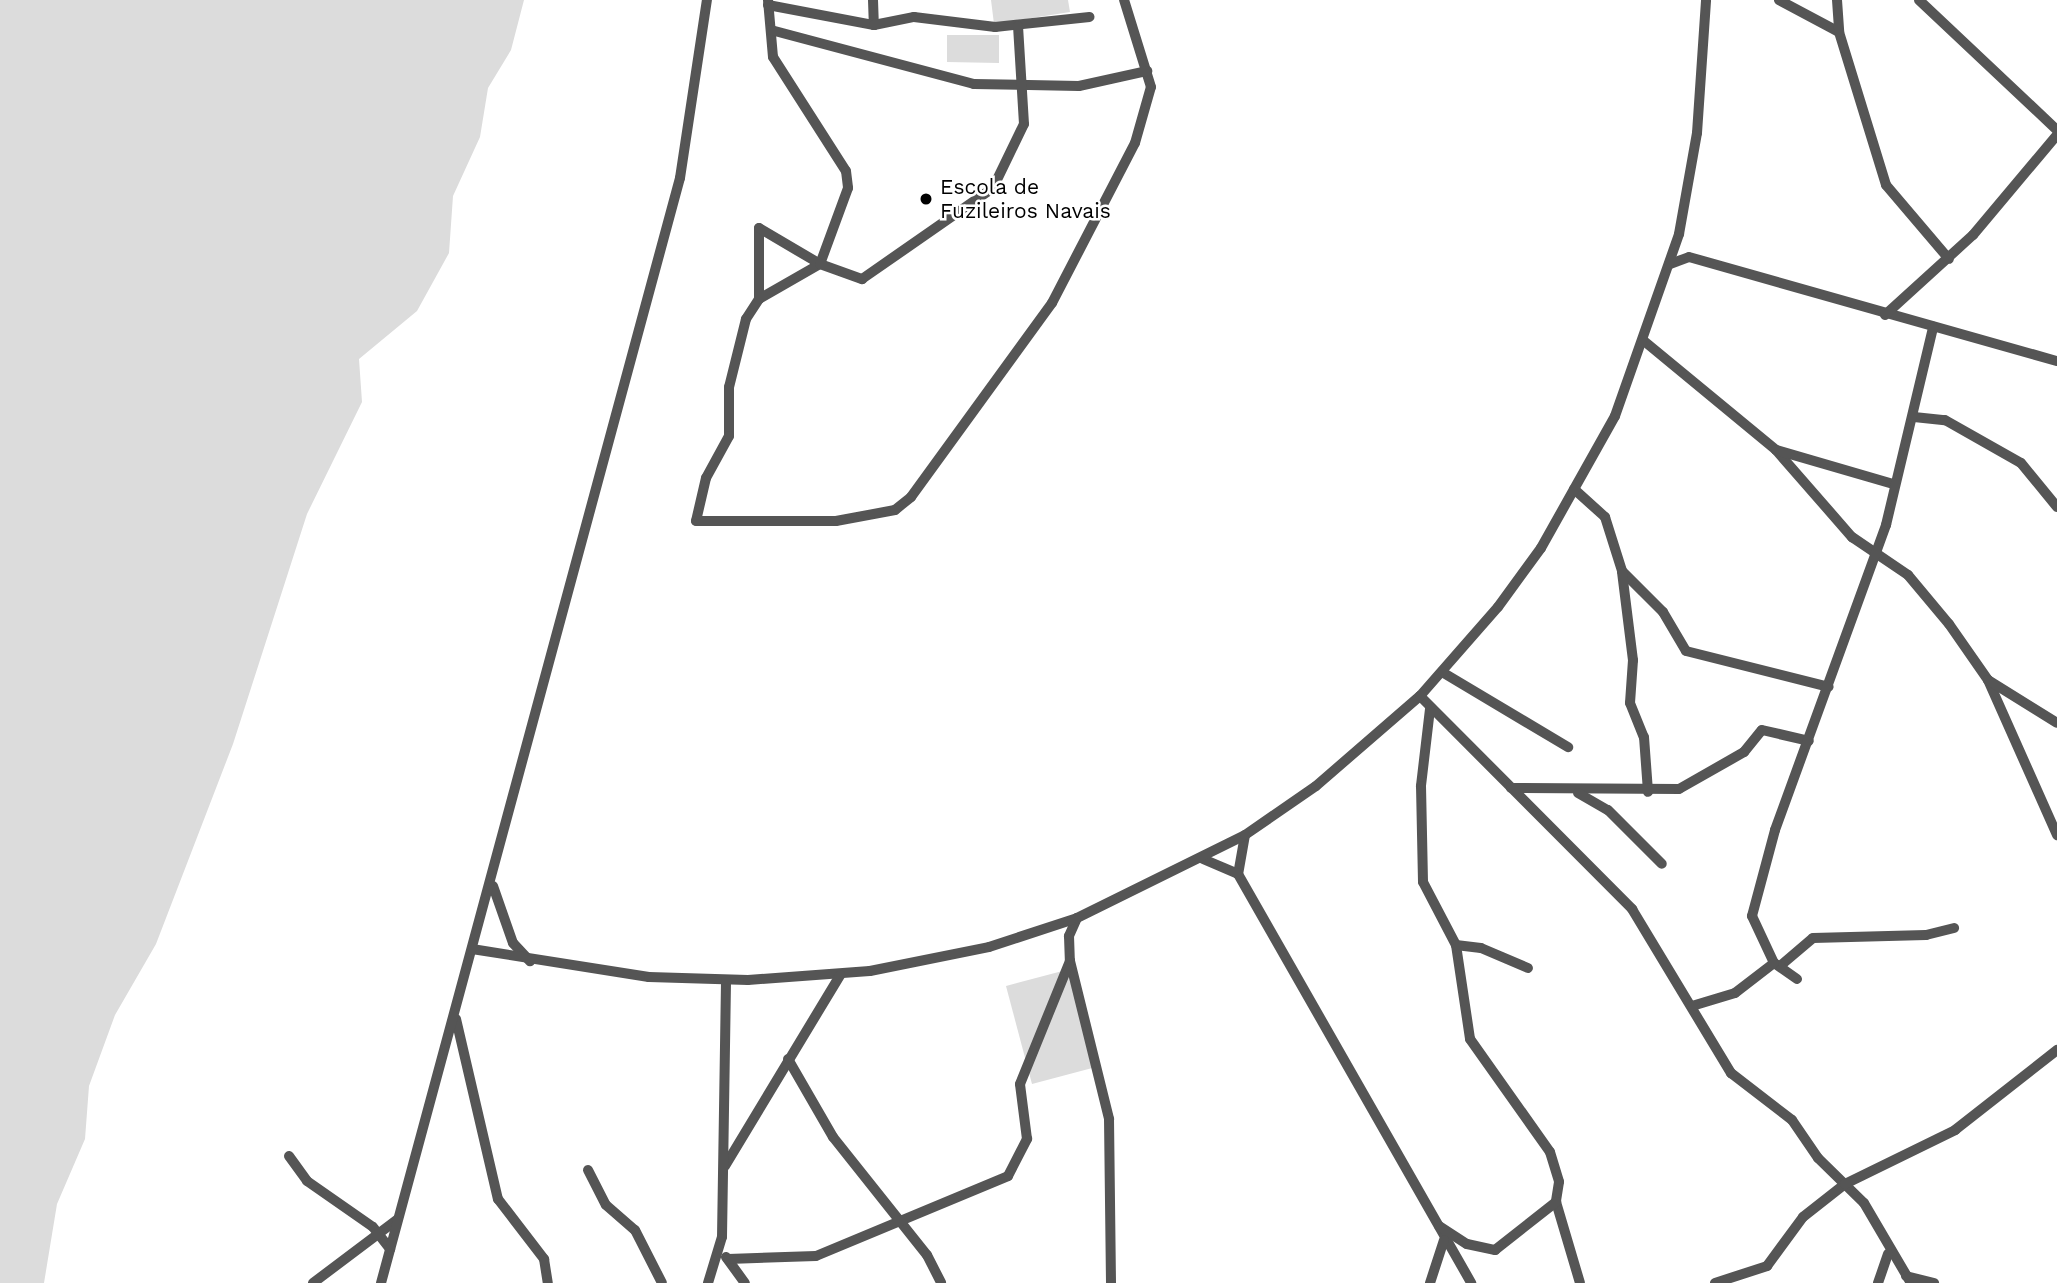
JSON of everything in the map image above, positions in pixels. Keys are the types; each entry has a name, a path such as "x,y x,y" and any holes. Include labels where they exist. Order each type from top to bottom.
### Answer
{"street":[{"path":"381,1283 492,883 680,178 707,0"},
{"path":"873,0 874,25"},
{"path":"1018,26 1025,87 1014,155 993,188 871,276 852,278 820,264 759,228 759,299 741,335 729,387 729,436 692,517 797,523 895,509 911,497 1052,303 1145,121 1147,71 1124,0"},
{"path":"472,949 530,961 726,980 840,975 989,947 1077,918 1201,859 1245,835 1315,786 1420,696 1442,672 1534,558 1615,416 1644,341 1679,234 1697,133 1706,0"},
{"path":"1779,0 1839,32"},
{"path":"1837,0 1839,32 1886,186 1949,259"},
{"path":"1885,315 1949,259 2034,170 2057,133 1919,0"},
{"path":"759,299 820,264 848,179 773,57 768,2 874,25 914,17 1018,26 1089,17"},
{"path":"771,30 930,76 1025,87 1079,86 1147,71"},
{"path":"1679,234 1689,257"},
{"path":"1670,264 1689,257 1885,315 2057,360"},
{"path":"1797,979 1777,965 1752,916 1877,552 1913,417 1933,327"},
{"path":"1644,341 1776,450 1852,537 1908,575 1988,680 2057,835"},
{"path":"1913,417 1945,420 2021,463 2057,507"},
{"path":"1776,450 1893,484"},
{"path":"1574,489 1605,517 1622,571 1633,660 1630,703 1644,737 1648,792"},
{"path":"1622,571 1694,656 1829,687"},
{"path":"1442,672 1567,747"},
{"path":"1988,680 2057,723"},
{"path":"1420,696 1632,909 1731,1073 1792,1120 1870,1211 1888,1254 1908,1280 1934,1283"},
{"path":"1430,709 1421,786 1423,882 1456,945 1470,1039 1550,1152 1559,1182 1556,1202 1580,1283"},
{"path":"1511,788 1578,793 1648,792 1692,783 1744,752 1762,730 1810,741"},
{"path":"1578,793 1608,810 1662,864"},
{"path":"1238,874 1245,835"},
{"path":"1201,859 1238,874 1444,1240 1471,1283"},
{"path":"492,883 504,925 530,961"},
{"path":"1077,918 1068,943 1070,961 1109,1119 1111,1283"},
{"path":"1050,927 1068,943"},
{"path":"1692,1006 1735,993 1814,938 1926,935 1954,928"},
{"path":"1456,945 1481,948 1528,968"},
{"path":"728,1259 816,1256 1011,1172 1027,1139 1020,1084 1070,961"},
{"path":"723,1169 840,975"},
{"path":"708,1283 721,1249 726,980"},
{"path":"455,1012 495,1190 544,1259 548,1283"},
{"path":"1715,1283 1767,1266 1802,1217 1845,1184 1955,1130 2057,1050"},
{"path":"788,1059 833,1137 895,1222 927,1255 940,1283"},
{"path":"289,1156 307,1181 380,1234 390,1249"},
{"path":"588,1170 606,1205 635,1230 662,1283"},
{"path":"1435,1224 1467,1244 1495,1250 1556,1202"},
{"path":"313,1283 398,1219"},
{"path":"1430,1283 1444,1240"},
{"path":"721,1249 745,1283"},
{"path":"1878,1283 1888,1254"}],"shaded area":[{"path":"0,0 524,0 511,50 488,88 480,137 453,196 449,253 417,311 359,359 362,402 307,514 233,744 156,944 115,1015 89,1086 85,1139 57,1204 44,1283 0,1283"},
{"path":"991,0 1068,0 1070,12 994,24"},
{"path":"947,35 999,35 999,63 947,62"},
{"path":"1070,969 1096,1067 1032,1084 1006,986"}],"place":[{"name":"Escola de Fuzileiros Navais","path":"926,199"}]}
